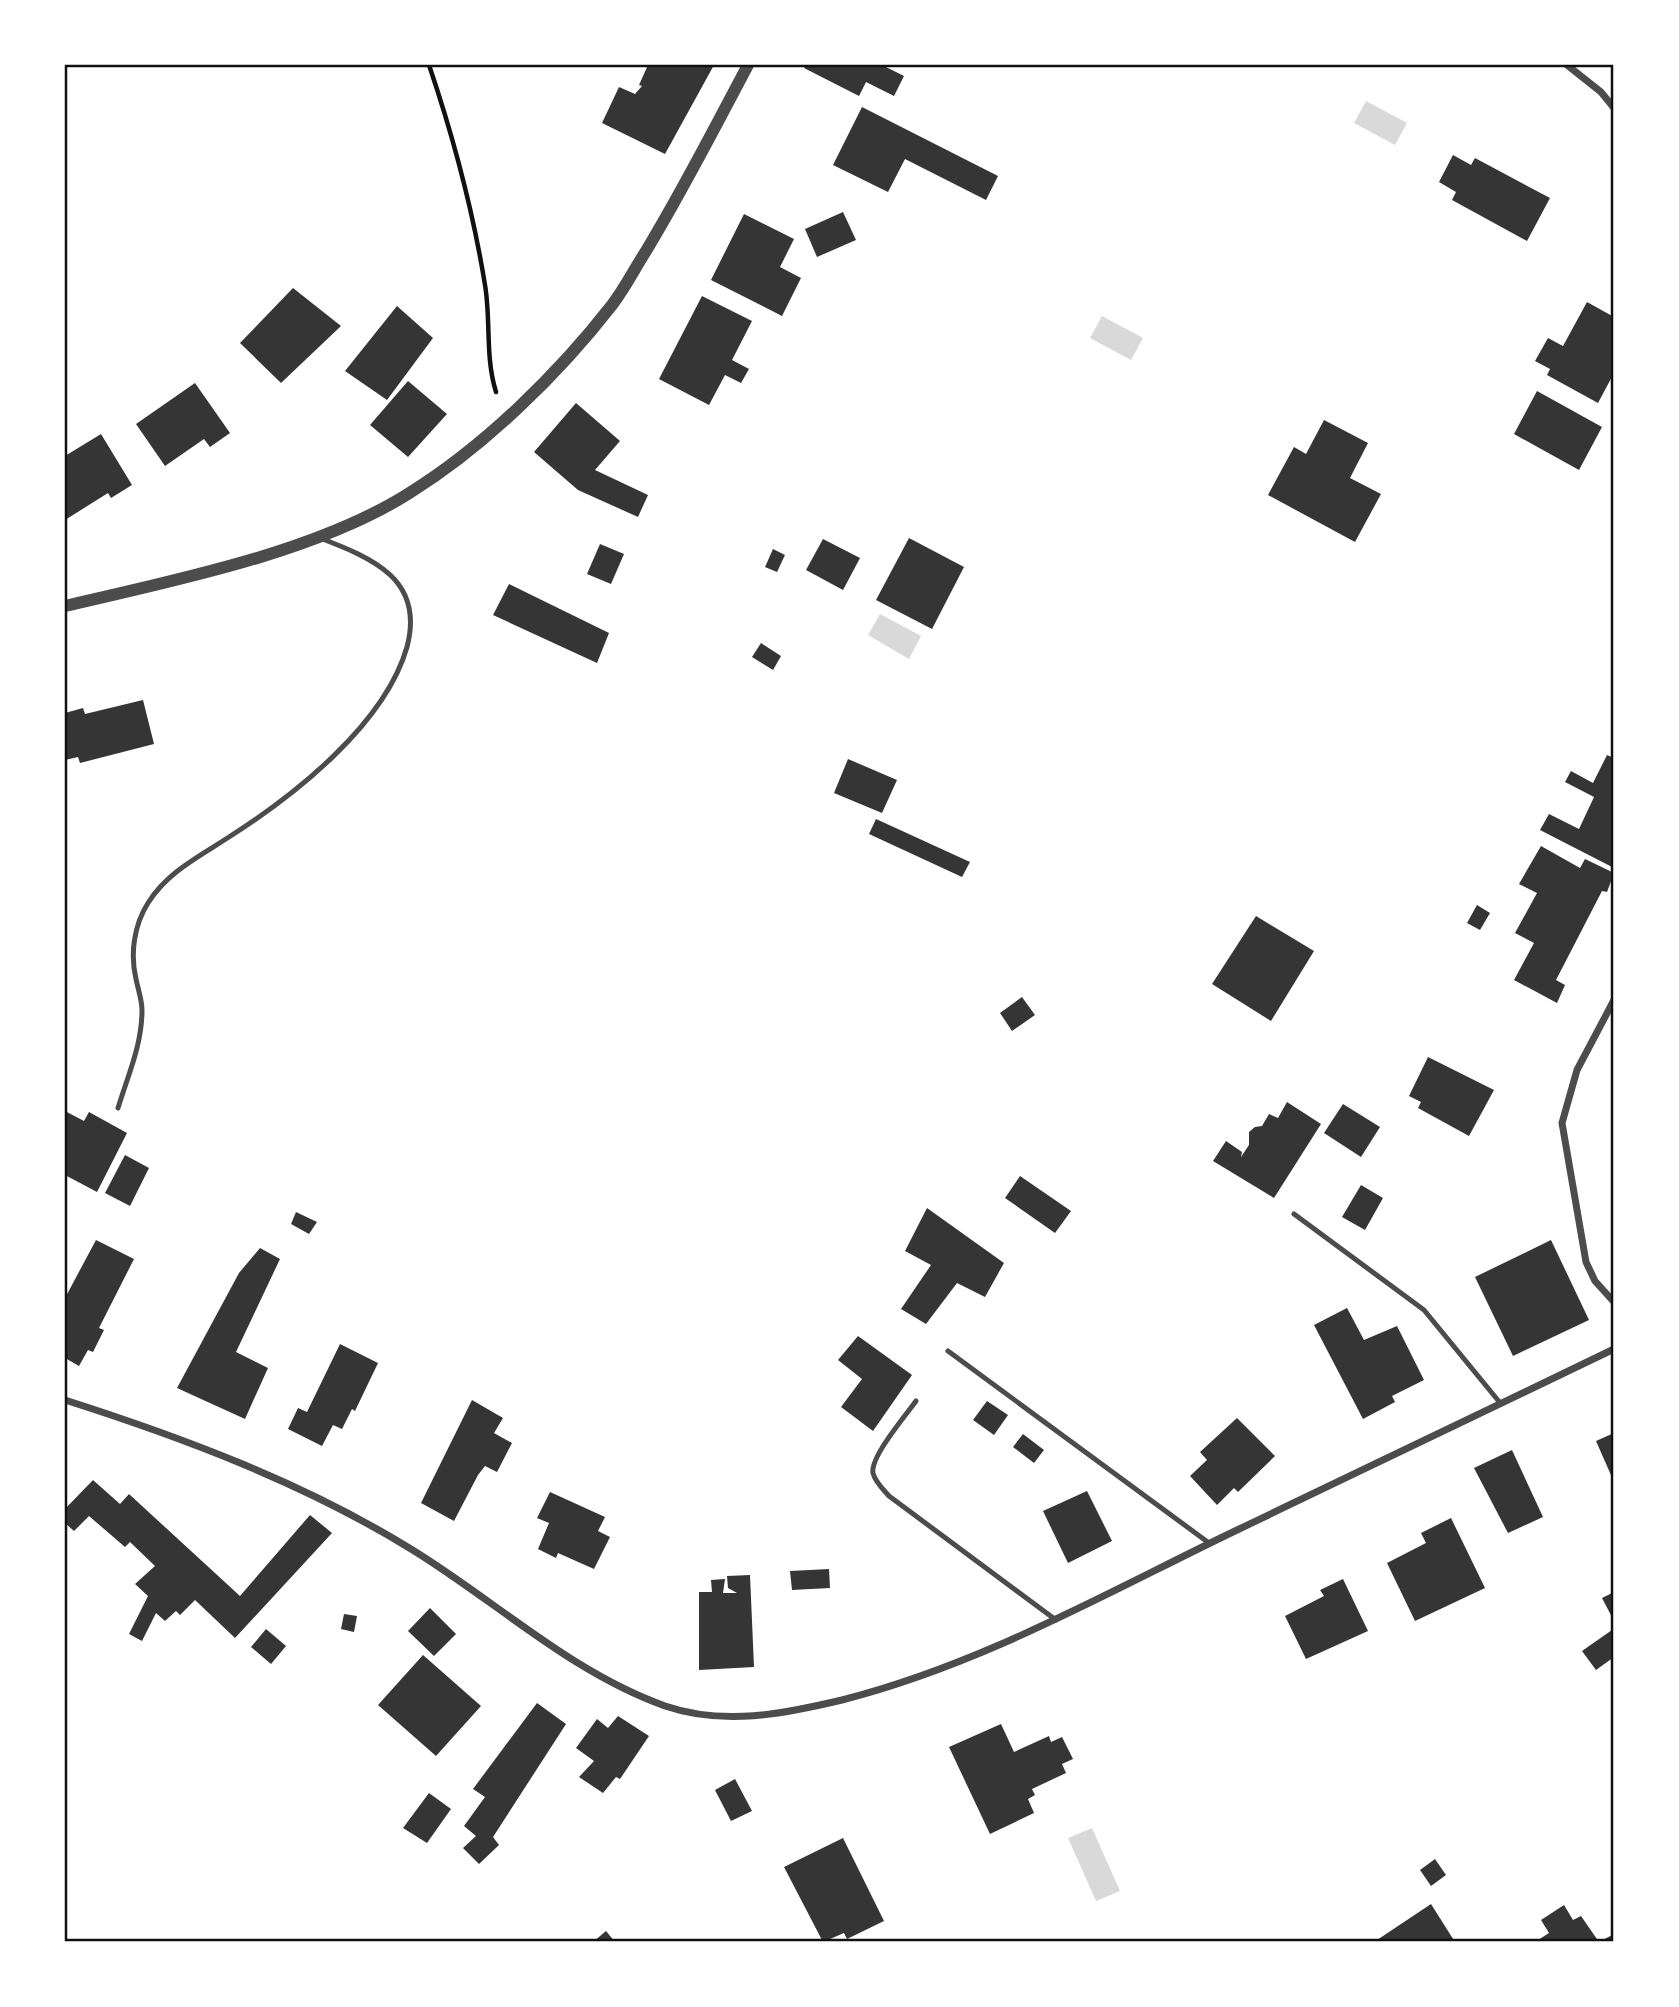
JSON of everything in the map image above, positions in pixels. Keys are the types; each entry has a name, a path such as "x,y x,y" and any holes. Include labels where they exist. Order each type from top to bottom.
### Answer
{"street":[{"path":"65,606 181,578 317,537 411,493 505,420 613,304 671,210 748,65"},
{"path":"1567,65 1601,92 1614,108"},
{"path":"1614,1000 1577,1070 1562,1123 1586,1262 1595,1281 1614,1303"},
{"path":"65,1400 264,1473 348,1512 414,1551 598,1677 667,1706 711,1717 737,1719 809,1708 870,1693 959,1664 1056,1620 1209,1543 1614,1349"}],"lane":[{"path":"118,1108 139,1043 143,1007 134,970 133,944 147,904 170,876 264,813 320,767 370,714 400,668 411,629 410,606 396,578 367,556 317,537"},
{"path":"1294,1214 1424,1310 1500,1404"},
{"path":"948,1351 1209,1543"},
{"path":"916,1401 875,1460 873,1472 876,1479 889,1496 1056,1620"}],"path":[{"path":"429,65 469,202 486,287 490,373 505,420"}],"shaded area":[{"path":"1366,101 1407,123 1395,145 1354,123"},
{"path":"1102,316 1143,338 1131,360 1090,338"},
{"path":"880,614 921,636 909,659 868,635"},
{"path":"1092,1828 1120,1891 1096,1901 1068,1838"}],"building":[{"path":"648,65 714,65 665,154 602,123 619,87 635,94 642,86 639,85"},
{"path":"806,65 882,65 904,76 894,96 866,82 859,96 804,68"},
{"path":"862,107 998,176 986,200 905,159 888,192 833,165"},
{"path":"1453,155 1471,165 1475,158 1550,198 1527,241 1452,200 1456,192 1439,182"},
{"path":"843,212 856,240 817,257 805,229"},
{"path":"744,214 794,239 780,267 801,278 782,316 711,280"},
{"path":"293,288 341,326 281,383 240,343"},
{"path":"702,296 752,321 732,360 749,369 741,383 725,375 709,405 659,379"},
{"path":"1587,302 1614,317 1614,373 1598,403 1547,375 1550,369 1535,361 1548,338 1563,346"},
{"path":"397,306 433,338 387,400 345,371"},
{"path":"408,381 447,414 408,457 370,425"},
{"path":"195,383 230,433 210,447 204,439 165,466 136,424"},
{"path":"1537,391 1602,427 1579,470 1514,434"},
{"path":"576,403 620,441 595,470 648,495 638,517 578,490 534,452"},
{"path":"1324,420 1368,443 1350,478 1381,494 1355,542 1268,495 1294,447 1306,454"},
{"path":"101,434 132,485 111,498 108,493 65,520 65,456"},
{"path":"909,538 964,567 932,629 876,600"},
{"path":"823,539 860,558 843,590 806,570"},
{"path":"600,544 624,554 611,584 587,574"},
{"path":"773,549 785,555 777,572 765,567"},
{"path":"509,584 609,633 597,663 493,615"},
{"path":"761,643 781,656 773,670 752,657"},
{"path":"143,700 154,744 80,763 78,757 65,760 65,713 83,708 85,714"},
{"path":"1607,755 1614,758 1614,868 1540,830 1549,814 1579,829 1594,797 1565,782 1571,771 1593,783"},
{"path":"848,759 897,780 882,813 834,793"},
{"path":"876,819 970,862 962,877 869,834"},
{"path":"1541,846 1580,868 1585,859 1614,873 1607,892 1602,891 1556,980 1565,985 1557,1003 1514,980 1534,943 1515,933 1537,893 1519,884"},
{"path":"1477,905 1490,913 1480,930 1467,923"},
{"path":"1256,916 1314,951 1271,1021 1212,984"},
{"path":"1022,997 1035,1015 1012,1031 1000,1013"},
{"path":"1428,1057 1494,1090 1469,1136 1418,1108 1421,1102 1409,1096"},
{"path":"1287,1102 1321,1124 1274,1198 1213,1161 1226,1141 1242,1152 1241,1157 1249,1145 1249,1132 1262,1126 1269,1114 1278,1118"},
{"path":"1343,1104 1380,1127 1361,1157 1324,1133"},
{"path":"65,1111 84,1121 89,1112 127,1133 97,1192 65,1175"},
{"path":"125,1155 149,1168 130,1206 105,1193"},
{"path":"1020,1176 1071,1211 1055,1233 1005,1198"},
{"path":"1361,1185 1383,1198 1365,1230 1342,1217"},
{"path":"927,1208 1004,1263 985,1297 957,1283 926,1324 901,1309 931,1265 905,1251"},
{"path":"296,1212 317,1222 309,1234 291,1224"},
{"path":"96,1240 134,1259 99,1328 104,1330 93,1352 88,1350 79,1366 65,1358 65,1298"},
{"path":"1551,1240 1589,1320 1513,1356 1475,1277"},
{"path":"260,1248 280,1259 236,1352 268,1368 245,1419 177,1388 239,1273"},
{"path":"1347,1308 1364,1340 1397,1326 1424,1380 1392,1396 1395,1402 1363,1419 1314,1325"},
{"path":"858,1336 912,1375 873,1431 841,1407 862,1379 838,1360"},
{"path":"340,1344 378,1363 355,1411 352,1409 342,1429 333,1425 322,1446 288,1429 298,1408 307,1412"},
{"path":"472,1400 503,1418 494,1433 512,1443 497,1472 485,1466 478,1475 454,1521 421,1503"},
{"path":"987,1401 1008,1415 994,1435 973,1420"},
{"path":"1237,1418 1275,1456 1238,1492 1234,1488 1217,1505 1190,1476 1207,1460 1200,1452"},
{"path":"1614,1433 1614,1482 1596,1441"},
{"path":"1023,1434 1044,1450 1034,1463 1013,1447"},
{"path":"1512,1450 1543,1517 1508,1533 1474,1468"},
{"path":"93,1480 120,1504 129,1494 240,1596 310,1515 332,1533 235,1638 195,1600 180,1615 176,1611 165,1621 156,1613 142,1641 129,1634 148,1596 135,1584 155,1566 130,1542 125,1547 89,1516 74,1531 65,1523 65,1509"},
{"path":"1087,1491 1112,1541 1068,1563 1043,1511"},
{"path":"550,1492 605,1517 598,1531 610,1537 594,1569 558,1553 556,1558 538,1549 549,1523 537,1518"},
{"path":"1451,1518 1485,1588 1415,1621 1387,1563 1426,1543 1421,1533"},
{"path":"829,1569 830,1588 792,1590 790,1571"},
{"path":"750,1575 754,1667 699,1670 699,1592 712,1592 711,1580 725,1579 723,1593 737,1593 728,1588 727,1576"},
{"path":"1343,1579 1368,1631 1306,1659 1285,1616 1324,1596 1320,1590"},
{"path":"1614,1592 1614,1621 1602,1598"},
{"path":"430,1608 456,1634 434,1656 408,1631"},
{"path":"344,1614 357,1616 354,1632 341,1629"},
{"path":"266,1629 286,1646 271,1664 251,1647"},
{"path":"1612,1630 1614,1657 1596,1670 1582,1651"},
{"path":"423,1655 481,1706 436,1756 378,1705"},
{"path":"537,1703 566,1724 493,1837 499,1845 479,1864 463,1848 476,1836 464,1826 485,1797 473,1789"},
{"path":"618,1716 649,1736 620,1779 616,1777 603,1793 579,1777 594,1761 576,1748 597,1719 608,1728"},
{"path":"1001,1724 1014,1752 1049,1736 1051,1742 1062,1737 1073,1759 1062,1764 1066,1773 1032,1789 1035,1795 1028,1799 1034,1813 990,1834 949,1747"},
{"path":"735,1779 752,1811 731,1821 715,1790"},
{"path":"429,1793 451,1809 427,1843 403,1828"},
{"path":"843,1838 884,1921 847,1939 844,1933 823,1942 784,1867"},
{"path":"1435,1859 1446,1875 1431,1886 1420,1870"},
{"path":"1431,1904 1455,1942 1374,1942"},
{"path":"1564,1905 1573,1920 1581,1916 1599,1942 1535,1942 1549,1933 1541,1920"},
{"path":"606,1931 615,1942 593,1942"},
{"path":"1614,1934 1614,1942 1599,1942"}]}
